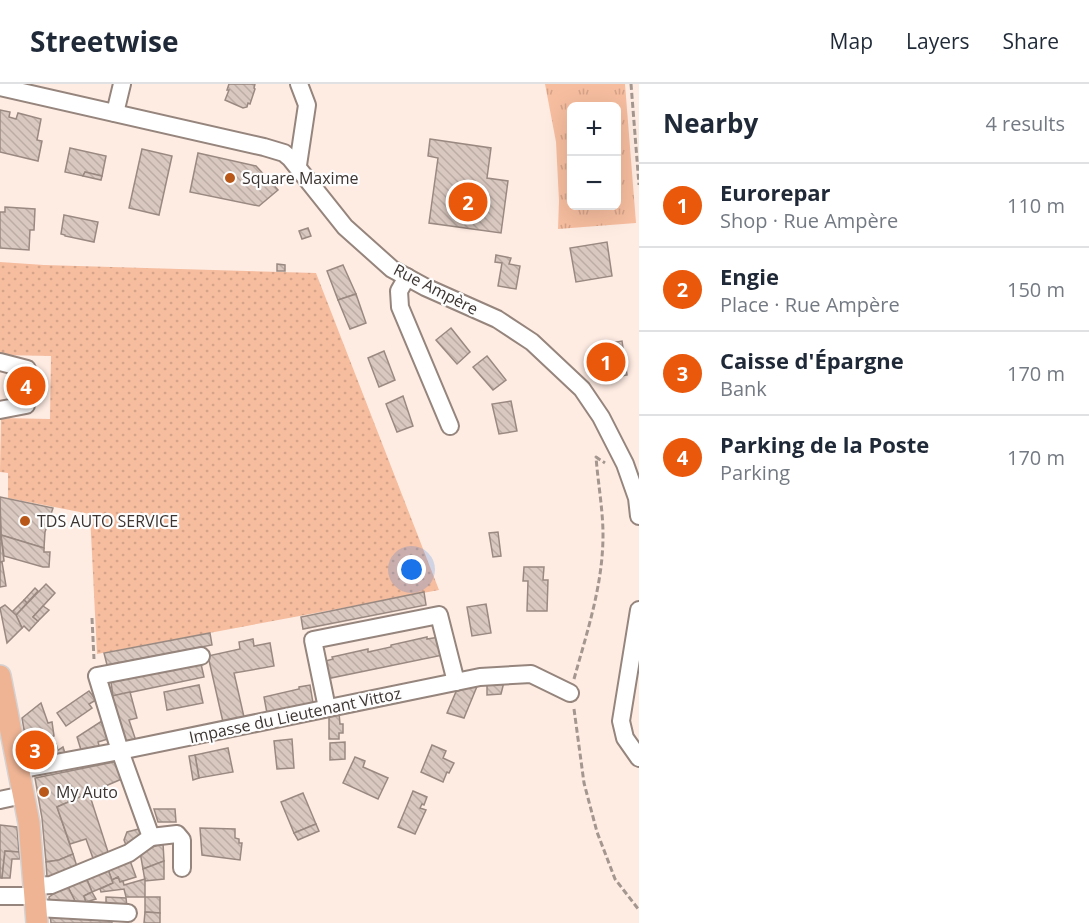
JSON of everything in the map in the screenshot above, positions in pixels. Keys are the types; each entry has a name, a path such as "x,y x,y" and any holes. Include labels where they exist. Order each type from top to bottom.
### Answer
{"main road":[{"path":"0,676 29,823 36,903"}],"street":[{"path":"116,113 122,84"},
{"path":"298,165 307,105 299,84"},
{"name":"Rue Ampère","path":"0,87 275,150 290,158 298,165 345,227 392,269 425,287 497,319 532,342 582,389 601,417 625,464 637,498 639,516"},
{"path":"407,277 399,291 400,307 450,426"},
{"path":"0,362 27,369 26,405 0,410"},
{"path":"639,610 621,721 626,738 639,758"},
{"path":"327,708 313,640 439,615 456,682"},
{"path":"151,837 120,751 97,676 201,656"},
{"name":"Impasse du Lieutenant Vittoz","path":"18,770 480,677 531,674 570,693"},
{"path":"0,800 24,795"},
{"path":"36,903 51,885 129,853 151,837 177,834 182,840 182,868"},
{"path":"0,896 36,903 128,913"}],"path":[{"path":"631,84 639,185"},
{"path":"625,464 608,464 596,457 603,534 601,569 595,601 570,693 584,783 597,832 615,879 639,910"},
{"path":"92,618 93,653 97,676"}],"green space":[{"path":"545,84 625,84 636,223 558,229 556,142"},
{"path":"0,262 316,273 439,590 97,654 90,514 8,498 8,473 0,472 1,418 50,419 51,356 0,355"}],"building":[{"path":"229,84 255,84 250,104 248,103 247,107 243,108 225,100"},
{"path":"0,110 10,112 9,117 16,119 18,113 41,119 37,140 42,141 38,161 0,152"},
{"path":"430,139 491,148 487,178 508,181 501,233 429,223 438,158 428,156"},
{"path":"70,148 106,156 102,176 85,172 83,176 65,172"},
{"path":"142,149 172,156 159,215 129,208"},
{"name":"Square Maxime","path":"198,153 256,166 278,190 259,206 190,192"},
{"path":"85,172 102,176 101,180 83,176"},
{"path":"5,207 35,209 34,230 30,230 29,250 0,248 0,212 5,212"},
{"path":"64,215 98,222 94,242 61,234"},
{"path":"308,228 311,236 302,239 299,231"},
{"path":"607,242 612,276 576,282 570,248"},
{"path":"496,255 511,258 509,264 520,266 516,289 498,286 502,263 495,262"},
{"path":"277,264 285,265 285,271 277,271"},
{"path":"343,265 356,294 338,300 327,271"},
{"path":"356,294 366,323 350,329 338,300"},
{"path":"451,328 470,352 457,364 436,340"},
{"path":"622,341 627,375 610,378 609,368 601,369 598,345"},
{"path":"384,351 395,380 379,387 368,358"},
{"path":"487,356 506,380 493,390 473,367"},
{"path":"403,396 413,426 397,432 386,404"},
{"path":"511,401 517,431 499,434 492,404"},
{"name":"TDS AUTO SERVICE","path":"0,497 53,508 45,532 44,548 1,535"},
{"path":"0,510 4,561 0,562"},
{"path":"498,532 501,556 493,557 489,533"},
{"path":"1,535 44,548 44,552 50,552 49,567 4,556"},
{"path":"0,562 2,562 6,586 0,587"},
{"path":"524,567 544,567 543,580 548,580 547,611 527,611 528,581 523,581"},
{"path":"46,584 55,593 33,617 38,621 29,631 24,626 22,628 16,615"},
{"path":"35,588 38,591 27,603 24,600"},
{"path":"424,592 426,605 303,629 301,617"},
{"path":"24,600 27,603 16,615 12,612"},
{"path":"486,604 491,633 472,636 467,607"},
{"path":"5,605 16,615 22,628 7,643 0,608"},
{"path":"43,606 49,610 38,621 33,617"},
{"path":"210,633 212,645 107,665 104,653"},
{"path":"427,637 427,639 439,637 443,655 326,679 322,662 333,659 332,657 368,649 368,652"},
{"path":"253,639 254,646 270,643 274,666 234,673 244,717 223,722 208,656 240,649 239,642"},
{"path":"201,664 204,677 113,696 111,682"},
{"path":"487,682 504,682 501,694 487,695"},
{"path":"478,684 464,718 447,713 458,687"},
{"path":"199,685 203,703 167,710 164,692"},
{"path":"310,685 313,703 267,713 264,697"},
{"path":"89,691 96,700 89,704 92,708 66,726 57,713"},
{"path":"130,692 137,718 129,720 136,741 122,744 107,697"},
{"path":"41,703 48,723 52,722 54,736 45,738 47,746 56,744 58,751 41,758 28,753 22,718"},
{"path":"339,713 343,733 339,733 339,739 329,739 329,715"},
{"path":"105,719 111,738 98,742 100,749 82,753 77,737"},
{"path":"292,739 294,768 277,769 274,741"},
{"path":"345,742 345,759 330,760 330,743"},
{"path":"432,745 446,751 443,758 454,763 443,782 421,772"},
{"path":"63,747 66,756 48,757"},
{"path":"228,748 233,772 199,778 195,755"},
{"path":"195,755 199,778 193,780 189,756"},
{"path":"355,757 365,761 363,767 388,778 378,799 343,783"},
{"path":"119,761 124,778 57,807 73,854 46,862 35,778"},
{"path":"413,791 427,797 420,808 426,810 415,834 398,827"},
{"path":"89,793 109,855 94,861 86,839 70,844 57,807"},
{"path":"303,793 316,824 294,833 281,802"},
{"path":"154,809 175,809 176,822 158,822"},
{"path":"316,824 319,831 298,840 294,833"},
{"path":"0,825 17,827 19,852 5,851 2,878 0,878"},
{"path":"200,828 235,829 235,838 242,843 240,860 202,855"},
{"path":"139,829 141,836 128,850 124,840 127,832"},
{"path":"163,843 164,861 143,869 140,852"},
{"path":"5,851 19,852 20,859 12,859 10,878 2,878"},
{"path":"73,854 78,870 67,876 47,877 46,862"},
{"path":"129,858 136,877 120,882 118,877 112,880 107,867"},
{"path":"164,861 164,879 145,881 143,869"},
{"path":"107,867 113,883 92,892 85,875"},
{"path":"85,875 92,892 84,896 86,902 77,905 67,885"},
{"path":"118,877 124,885 145,879 145,897 126,897 124,889 101,892 100,889 113,883 112,880"},
{"path":"67,885 77,905 50,905 49,897"},
{"path":"92,892 96,899 86,902 84,896"},
{"path":"106,897 126,898 127,907 106,905"},
{"path":"145,897 160,897 160,913 145,912"},
{"path":"145,912 160,913 160,923 144,923"},
{"path":"50,913 112,918 112,923 51,923"}],"place":[{"name":"Square Maxime","path":"230,178"},
{"name":"Engie","path":"468,202"},
{"name":"Eurorepar","path":"606,362"},
{"name":"Parking de la Poste","path":"26,386"},
{"name":"TDS AUTO SERVICE","path":"25,521"},
{"name":"Caisse d'Épargne","path":"35,750"},
{"name":"My Auto","path":"44,792"}]}
